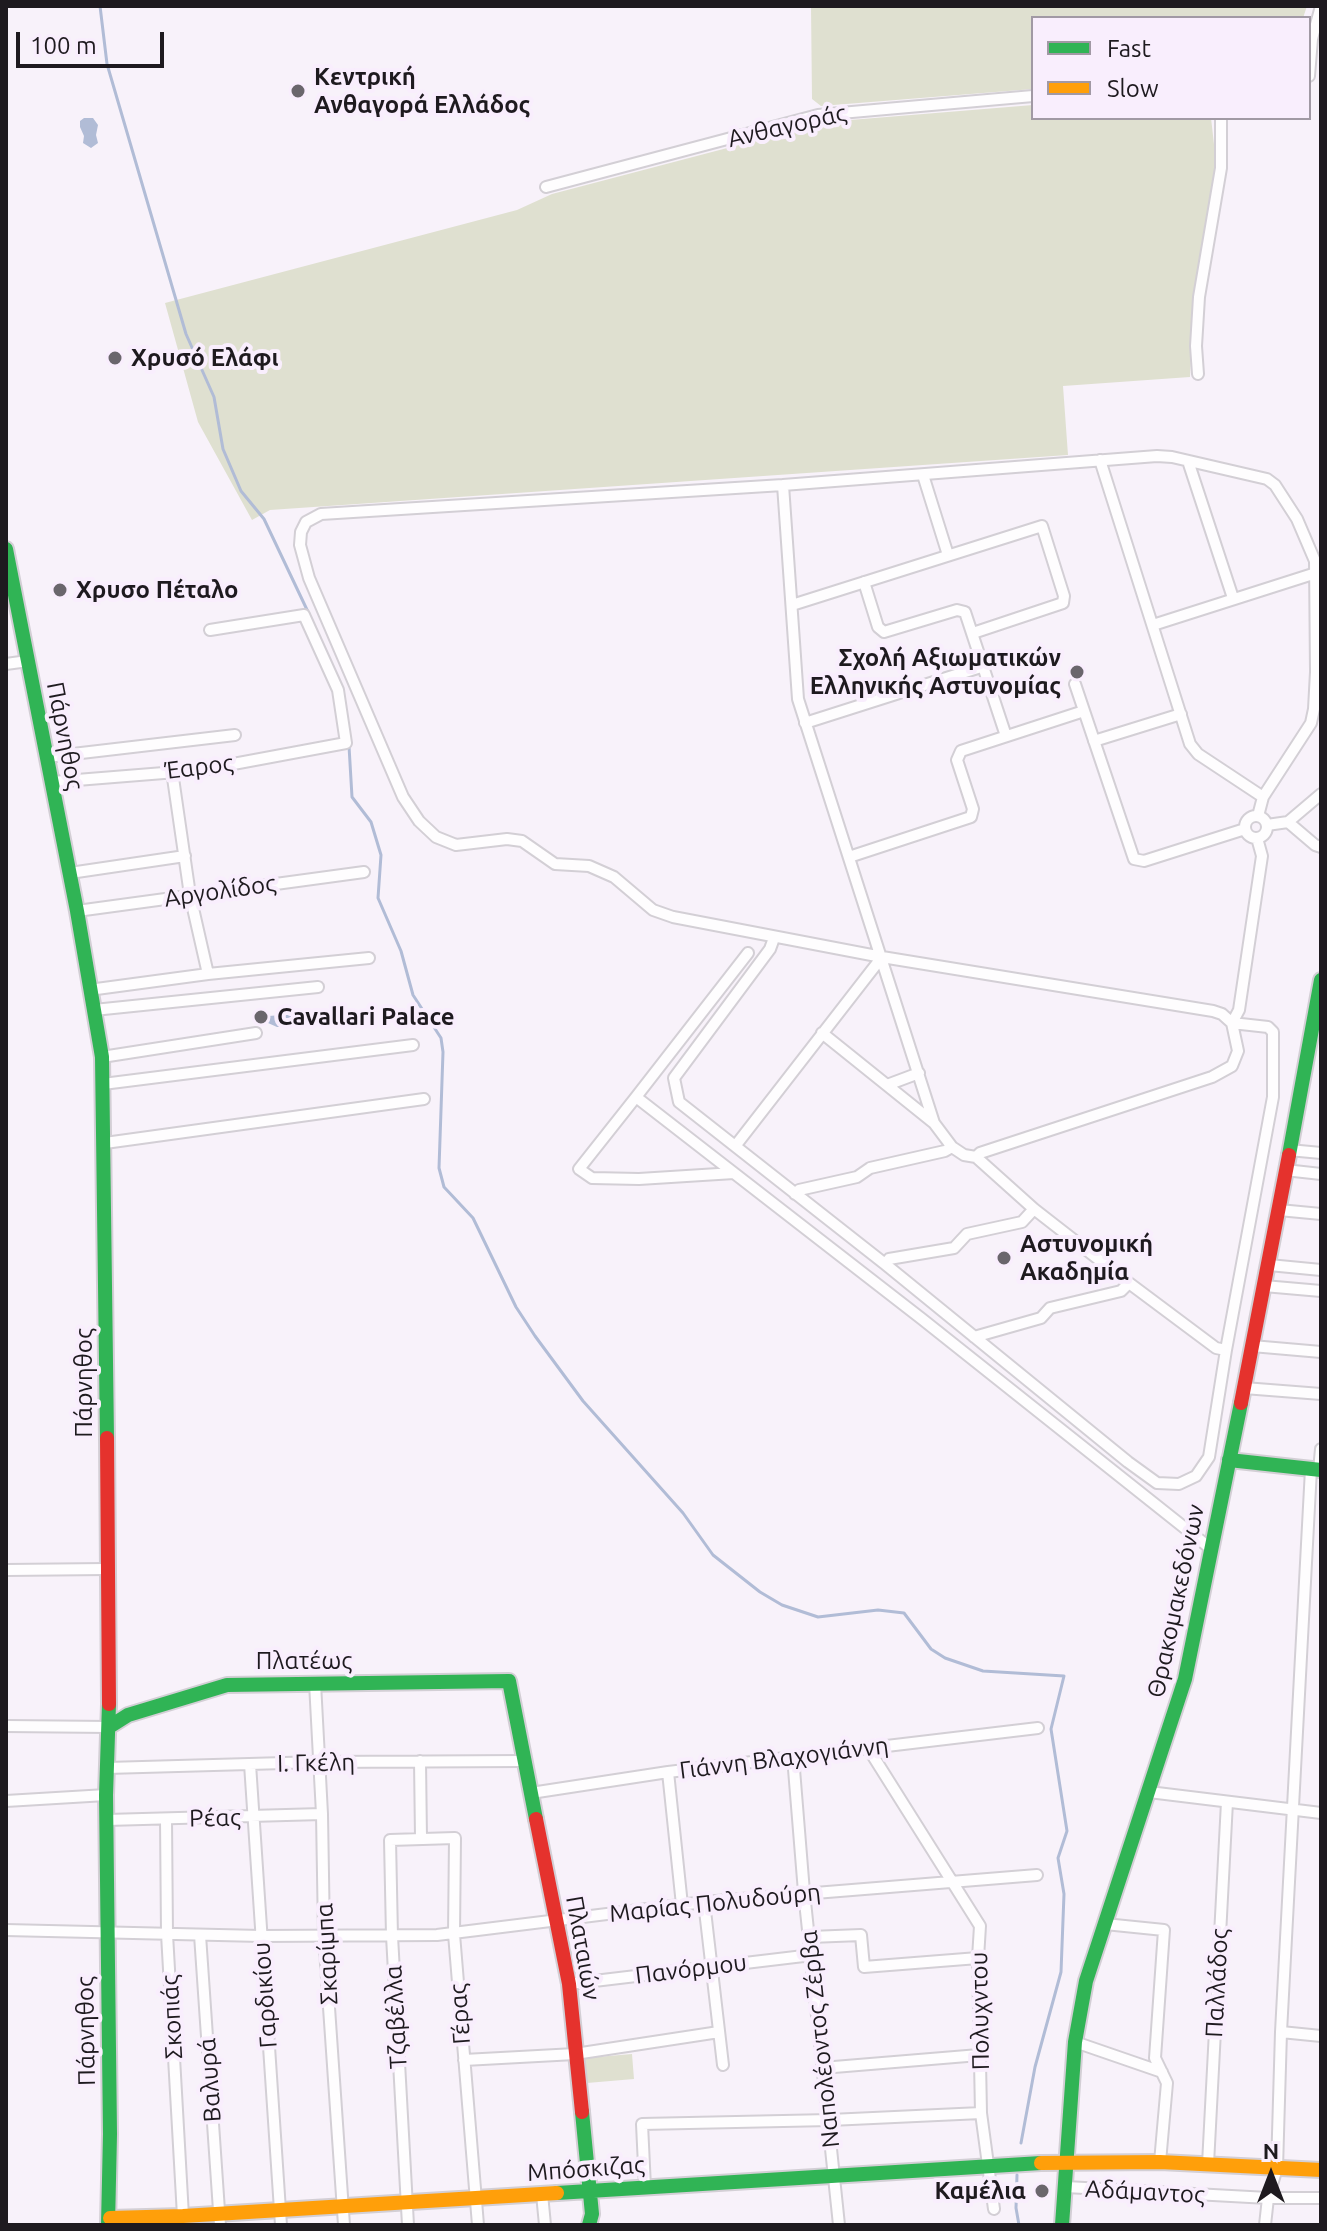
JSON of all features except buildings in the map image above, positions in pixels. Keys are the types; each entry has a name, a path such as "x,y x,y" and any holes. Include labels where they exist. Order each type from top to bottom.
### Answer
{"main road":[{"name":"Πάρνηθος","path":"6,549 70,873 102,1057 109,1727 106,1795 109,2223"},
{"name":"Θρακομακεδόνων","path":"1062,2225 1075,2042 1086,1981 1185,1679 1318,1017 1321,980"},
{"path":"1229,1460 1317,1470"},
{"name":"Πλατέως","path":"109,1727 134,1713 216,1687 240,1683 509,1681"},
{"name":"Πλαταιών","path":"509,1681 569,1984 592,2214 589,2225"},
{"name":"Μπόσκιζας","path":"109,2223 183,2216 220,2219 281,2217 344,2206 1066,2161 1321,2170"}],"street":[{"path":"1311,51 1321,6"},
{"name":"Ανθαγοράς","path":"546,187 818,115 1031,96"},
{"path":"1198,374 1199,297 1221,168 1221,120"},
{"path":"774,938 770,949 674,1078 679,1102 885,1264 1128,1462 1157,1483 1179,1484 1196,1476 1209,1457 1273,1097 1273,1032 1268,1027 1232,1023 1213,1011 882,957 673,917 653,910 614,877 583,865 555,864 522,841 515,839 456,845 436,837 419,821 403,797 309,578 300,539 306,522 321,514 783,485 1165,456 1272,481 1302,528 1313,554 1316,573 1313,717 1263,797 1258,816"},
{"path":"1100,460 1193,749 1263,797"},
{"path":"1188,461 1233,598"},
{"path":"923,475 948,555"},
{"path":"783,485 797,688 805,723 934,1123"},
{"path":"792,605 1042,526 1064,596 1063,603 973,633"},
{"path":"1153,625 1316,573"},
{"path":"864,582 880,631 888,632 961,610 968,615 1006,736"},
{"name":"Έαρος","path":"52,782 201,770 346,743 338,690 304,615 210,630"},
{"path":"6,664 28,661"},
{"path":"805,723 984,666"},
{"path":"1075,684 1134,859 1144,861 1245,829"},
{"path":"849,857 971,817 973,809 956,756 961,751 1084,711"},
{"path":"1094,741 1181,714"},
{"path":"47,757 235,735"},
{"path":"172,771 190,895 208,974"},
{"path":"1267,825 1288,822 1321,794"},
{"path":"1258,816 1267,825 1266,833 1257,838 1250,837 1245,829 1248,819 1258,816"},
{"path":"1288,822 1321,847"},
{"path":"976,1157 980,1153 1212,1077 1232,1066 1238,1051 1232,1023 1239,1010 1262,856 1257,838"},
{"path":"70,873 185,856"},
{"name":"Αργολίδος","path":"77,911 364,872"},
{"path":"734,1173 608,1179 592,1178 579,1169 748,953"},
{"path":"736,1145 882,957"},
{"path":"89,990 369,958"},
{"path":"94,1010 318,987"},
{"path":"102,1057 256,1033"},
{"path":"822,1033 934,1123 952,1147 964,1155 976,1157 1034,1209 1129,1283 1216,1348 1226,1350"},
{"path":"103,1084 413,1045"},
{"path":"887,1085 919,1073"},
{"path":"636,1097 1210,1548"},
{"path":"105,1143 424,1099"},
{"path":"795,1194 799,1190 857,1177 870,1168 952,1147"},
{"path":"1289,1150 1321,1153"},
{"path":"1285,1170 1321,1174"},
{"path":"885,1264 889,1259 954,1248 967,1234 1022,1222 1034,1209"},
{"path":"1279,1210 1321,1214"},
{"path":"1269,1265 1321,1270"},
{"path":"974,1337 1041,1318 1050,1308 1121,1291 1129,1283"},
{"path":"1264,1286 1321,1291"},
{"path":"1252,1346 1321,1352"},
{"path":"1244,1388 1321,1394"},
{"path":"1265,2225 1268,2198 1277,2168 1281,2032 1294,1811 1317,1470 1321,1449"},
{"path":"6,1570 106,1569"},
{"name":"Σκαρίμπα","path":"315,1683 324,1935 344,2225"},
{"path":"6,1726 109,1727"},
{"name":"Γιάννη Βλαχογιάννη","path":"531,1793 668,1772 1038,1728"},
{"name":"Πολυχντου","path":"868,1748 980,1926 981,2113 994,2209"},
{"name":"Ναπολέοντος Ζέρβα","path":"793,1757 839,2225"},
{"path":"420,1761 421,1838"},
{"name":"Ι. Γκέλη","path":"107,1768 320,1762 524,1761"},
{"name":"Γαρδικίου","path":"250,1764 281,2217"},
{"path":"668,1772 682,1905"},
{"path":"1149,1792 1321,1813"},
{"path":"6,1801 106,1795"},
{"name":"Παλλάδος","path":"1208,2164 1227,1802"},
{"name":"Ρέας","path":"107,1820 322,1814"},
{"name":"Σκοπιάς","path":"166,1819 167,1934 183,2216"},
{"name":"Γέρας","path":"421,1838 455,1838 454,1934 478,2225"},
{"name":"Τζαβέλλα","path":"408,2225 392,1936 390,1840 421,1838"},
{"name":"Μαρίας Πολυδούρη","path":"6,1930 261,1936 454,1934 704,1902 1037,1875"},
{"path":"704,1902 723,2065"},
{"path":"1105,1924 1164,1930 1155,2058 1167,2083 1160,2162"},
{"name":"Βαλυρά","path":"200,1935 220,2219"},
{"path":"810,1937 861,1935 864,1967 978,1958"},
{"name":"Πανόρμου","path":"569,1984 812,1955"},
{"path":"464,2060 575,2054 719,2032"},
{"path":"1281,2032 1321,2036"},
{"path":"1075,2042 1162,2072"},
{"path":"822,2068 979,2055"},
{"path":"645,2187 642,2124 981,2113"},
{"name":"Αδάμαντος","path":"1066,2187 1321,2198"},
{"path":"542,2194 545,2225"}],"green space":[{"path":"811,6 1307,6 1304,16 1031,16 1031,89 821,106 812,99"},
{"path":"1031,105 1031,120 1211,120 1215,153 1213,192 1194,295 1190,377 1063,386 1068,455 270,510 252,520 198,422 165,303 517,210 552,194 838,121"},
{"path":"632,2054 634,2079 587,2083 585,2058"}],"water":[{"path":"93,118 98,125 98,143 91,148 83,143 80,121"},
{"path":"287,1010 295,1012 298,1017 294,1027 277,1027 268,1023 269,1016 281,1015"}],"waterway":[{"path":"100,6 107,64 186,334 214,397 223,449 241,491 264,519 309,614"},
{"path":"344,699 349,734"},
{"path":"349,746 352,797 371,822 381,855 378,898 401,951 413,995 441,1038 439,1168 444,1187 473,1218 516,1307 583,1401 683,1513 713,1555 782,1605 818,1617 878,1610 904,1613 931,1649 945,1658 983,1671 1064,1676 1051,1729 1067,1831 1058,1858 1064,1894 1061,1972 1035,2067 1021,2143"},
{"path":"1017,2175 1019,2225"}],"traffic: fast":[{"path":"6,549 77,911 102,1057 107,1438"},
{"path":"1289,1155 1321,980"},
{"path":"1062,2225 1075,2042 1086,1981 1185,1679 1241,1403"},
{"path":"1229,1460 1321,1470"},
{"path":"109,1727 128,1715 227,1685 509,1681 536,1819"},
{"path":"108,2225 110,2134 106,1795 109,1704"},
{"path":"582,2112 592,2214 589,2225"},
{"path":"557,2193 1041,2163"}],"traffic: slow":[{"path":"1041,2163 1160,2162 1321,2170"},
{"path":"110,2218 557,2193"}],"traffic: jam":[{"path":"1241,1403 1289,1155"},
{"path":"107,1438 109,1704"},
{"path":"536,1819 569,1984 582,2112"}],"place":[{"name":"Κεντρική Ανθαγορά Ελλάδος","path":"298,91"},
{"name":"Χρυσό Ελάφι","path":"115,358"},
{"name":"Χρυσο Πέταλο","path":"60,590"},
{"name":"Σχολή Αξιωματικών Ελληνικής Αστυνομίας","path":"1077,672"},
{"name":"Cavallari Palace","path":"261,1017"},
{"name":"Αστυνομική Ακαδημία","path":"1004,1258"},
{"name":"Καμέλια","path":"1042,2191"}]}
